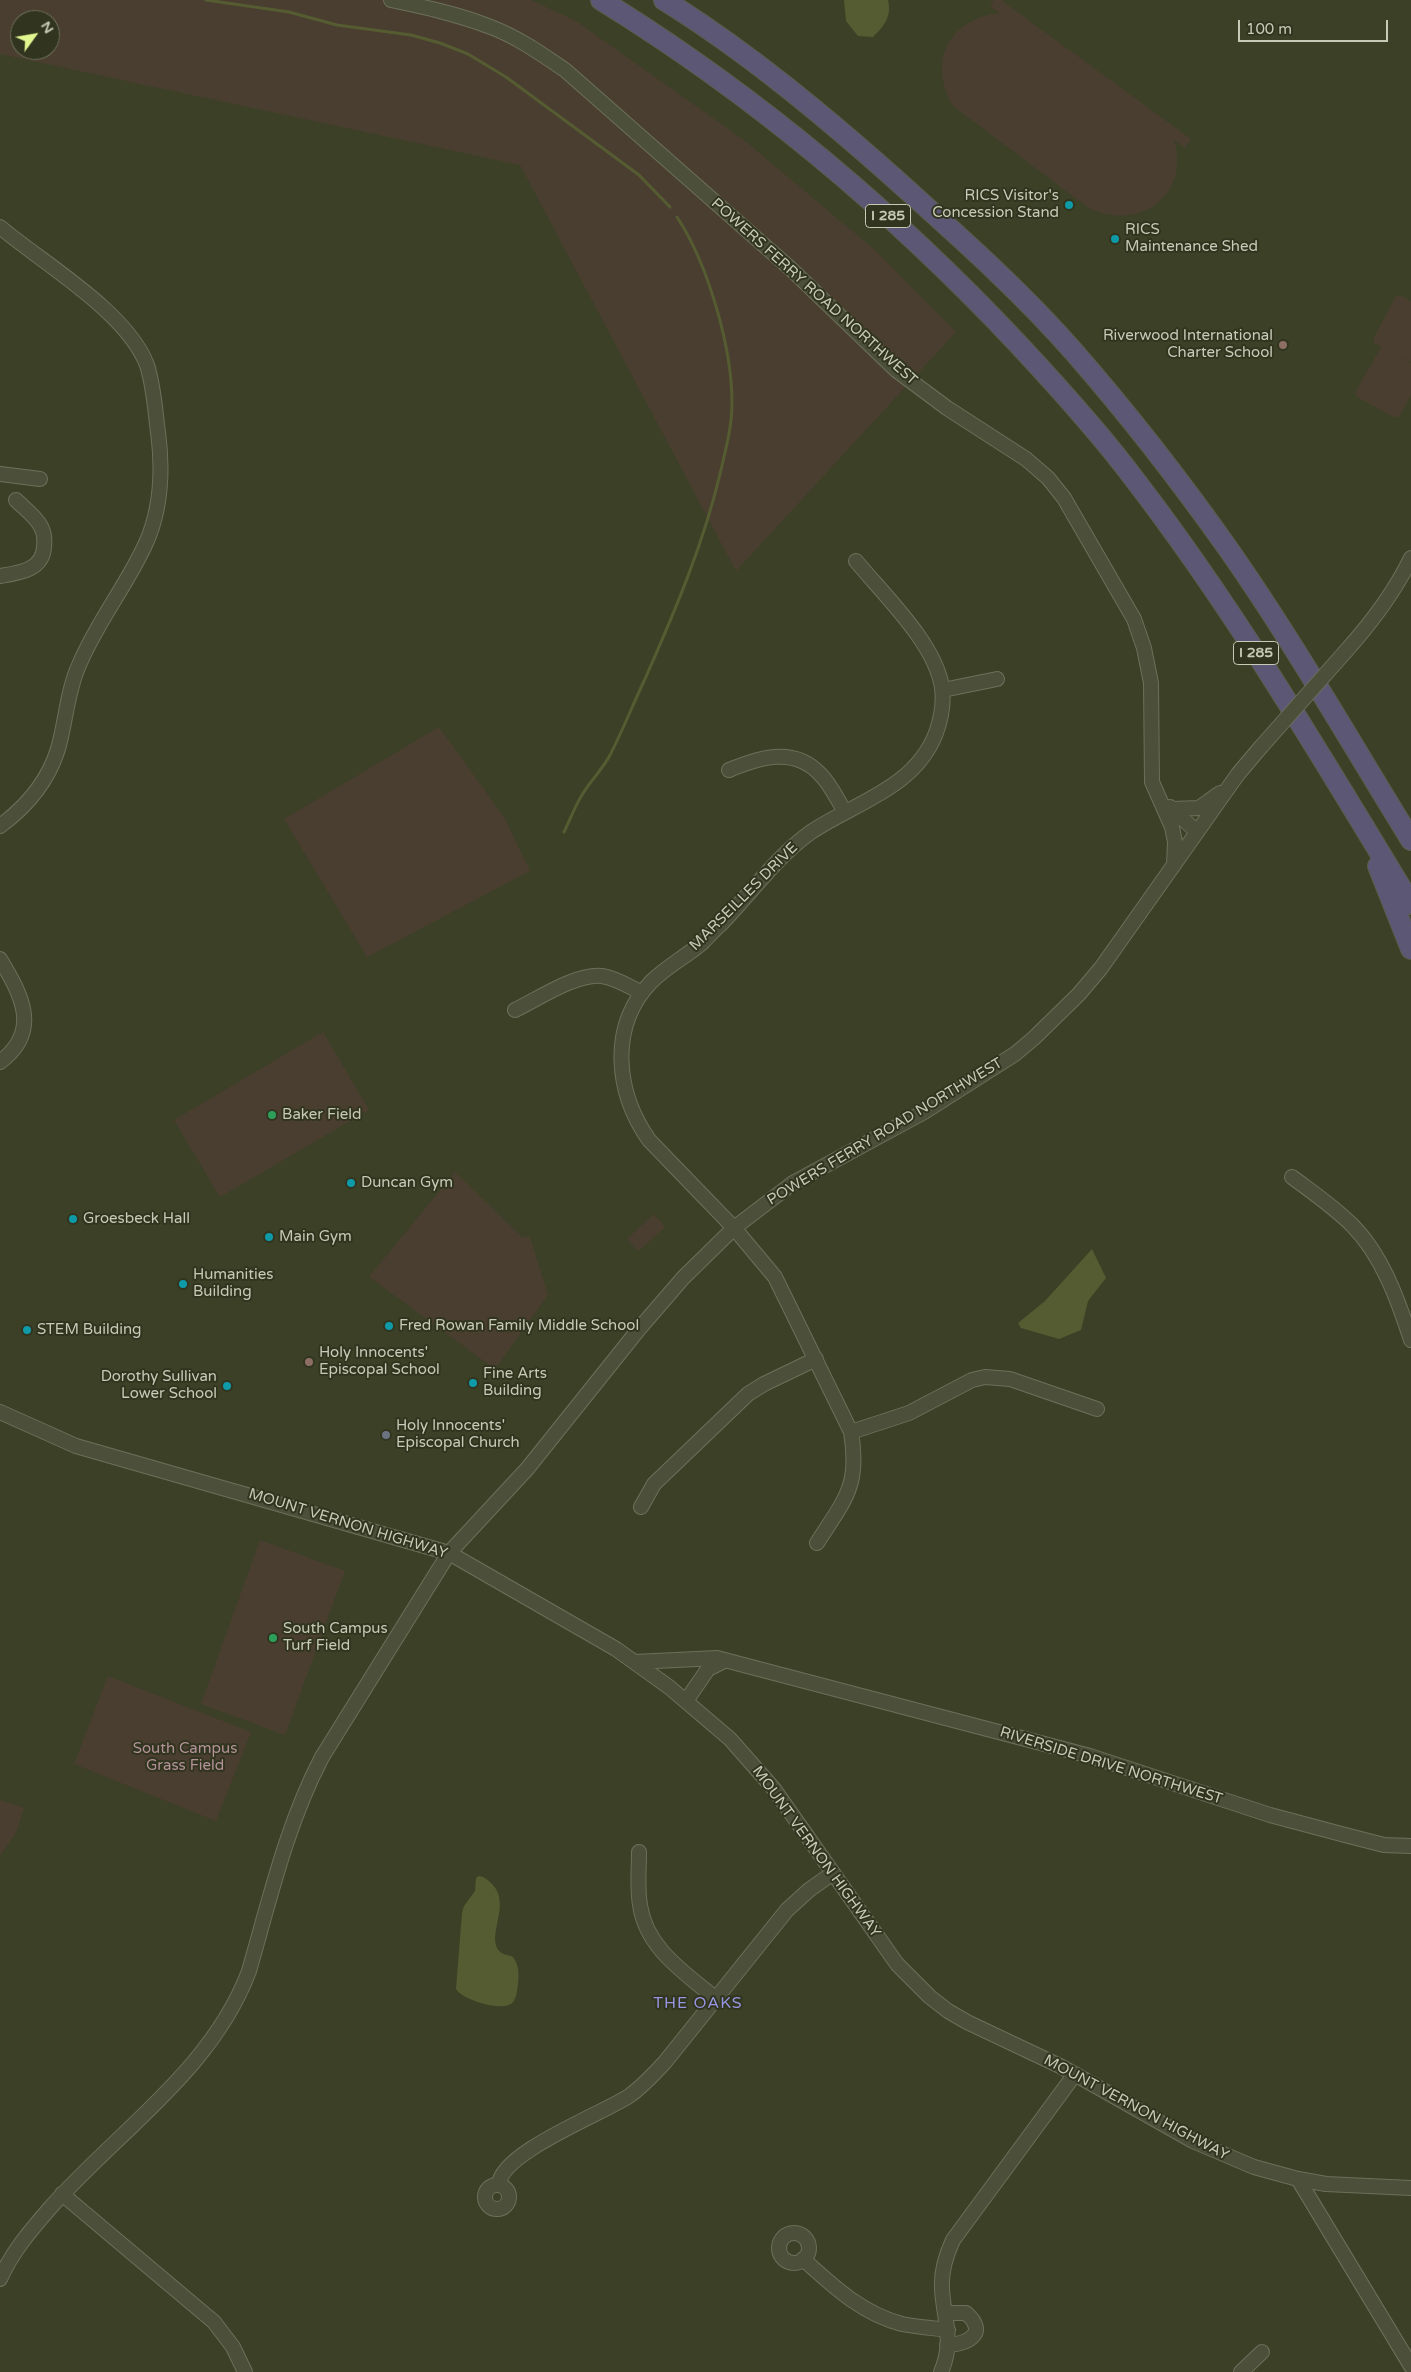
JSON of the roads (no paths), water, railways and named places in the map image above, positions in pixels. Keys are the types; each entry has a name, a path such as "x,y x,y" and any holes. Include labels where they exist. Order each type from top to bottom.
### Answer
{"highway":[{"name":"I 285","path":"602,0 738,93 825,161 924,248 1053,381 1134,478 1202,571 1261,661 1411,904"},
{"name":"I 285","path":"664,0 761,67 830,122 982,256 1074,352 1229,550 1274,618 1411,840"},
{"path":"1369,835 1386,888 1411,949"}],"street":[{"name":"POWERS FERRY ROAD NORTHWEST","path":"0,2279 23,2239 62,2194 195,2062 226,2020 240,1993 248,1971 294,1820 310,1780 322,1757 449,1553 527,1469 660,1303 734,1228 793,1183 924,1112 1015,1054 1058,1016 1101,968 1197,832 1157,794 1152,782 1150,767 1151,683 1144,648 1134,619 1084,529 1064,498 1048,478 1026,459 947,408 896,370 764,245 565,70 528,45 490,26 453,14 391,0"},
{"path":"0,228 110,313 136,343 146,365 153,388 161,486 156,516 146,544 78,666 68,698 58,748 52,764 28,801 0,826"},
{"path":"0,474 40,479"},
{"path":"0,576 19,573 38,565 44,556 45,536 38,522 16,500"},
{"path":"1197,832 1233,781 1260,748 1372,622 1393,591 1411,559"},
{"path":"856,561 925,644 938,669 943,690 997,679"},
{"name":"MARSEILLES DRIVE","path":"817,1543 845,1498 852,1483 855,1458 851,1432 775,1277 734,1228 649,1140 638,1124 628,1105 622,1076 622,1046 629,1017 642,993 660,974 702,942 789,850 811,832 896,784 921,760 932,744 939,725 943,690"},
{"path":"729,770 765,757 783,756 798,759 820,774 845,812"},
{"path":"1172,810 1199,808 1216,797 1233,781"},
{"path":"1157,794 1174,835 1174,865"},
{"path":"0,959 19,991 24,1013 24,1024 17,1043 0,1062"},
{"path":"515,1010 589,976 612,978 642,993"},
{"path":"1292,1177 1342,1216 1371,1248 1384,1270 1411,1340"},
{"path":"641,1507 654,1484 748,1394 764,1384 816,1359"},
{"path":"851,1432 909,1414 972,1380 985,1377 1010,1378 1097,1409"},
{"name":"MOUNT VERNON HIGHWAY","path":"0,1412 76,1446 449,1553 635,1662 686,1701 730,1739 758,1769 897,1964 930,1997 967,2022 1076,2074 1211,2150 1254,2167 1298,2179 1326,2184 1411,2188"},
{"name":"RIVERSIDE DRIVE NORTHWEST","path":"635,1662 717,1658 1090,1756 1270,1815 1335,1833 1384,1845 1411,1846"},
{"path":"686,1701 708,1670 724,1661"},
{"path":"639,1852 640,1907 652,1938 668,1959 715,1998"},
{"path":"499,2185 501,2178 508,2168 533,2148 560,2132 614,2106 643,2085 665,2062 786,1910 808,1890 833,1873"},
{"path":"941,2372 948,2330 942,2290 942,2275 945,2258 953,2240 1002,2171 1076,2074"},
{"path":"1298,2179 1411,2366"},
{"path":"62,2194 214,2322 233,2347 245,2372"},
{"path":"803,2259 844,2296 873,2313 904,2324 948,2330"},
{"path":"946,2313 966,2313 973,2319 975,2327 973,2336 968,2342 947,2345"},
{"path":"1241,2372 1262,2352"}],"waterway":[{"path":"206,0 289,12 337,25 411,35 440,43 468,54 506,77 639,175 670,207"},
{"path":"564,832 582,795 610,755 667,628 706,524 728,437 732,412 731,381 723,332 699,258 677,217"}],"place":[{"name":"RICS Visitor's Concession Stand","path":"1069,205"},
{"name":"RICS Maintenance Shed","path":"1115,239"},
{"name":"Riverwood International Charter School","path":"1283,345"},
{"name":"Baker Field","path":"272,1115"},
{"name":"Duncan Gym","path":"351,1183"},
{"name":"Groesbeck Hall","path":"73,1219"},
{"name":"Main Gym","path":"269,1237"},
{"name":"Humanities Building","path":"183,1284"},
{"name":"Fred Rowan Family Middle School","path":"389,1326"},
{"name":"STEM Building","path":"27,1330"},
{"name":"Holy Innocents' Episcopal School","path":"309,1362"},
{"name":"Fine Arts Building","path":"473,1383"},
{"name":"Dorothy Sullivan Lower School","path":"227,1386"},
{"name":"Holy Innocents' Episcopal Church","path":"386,1435"},
{"name":"South Campus Turf Field","path":"273,1638"}],"district":[{"name":"THE OAKS","path":"698,2004"}],"park label":[{"name":"South Campus Grass Field","path":"185,1758"}]}
